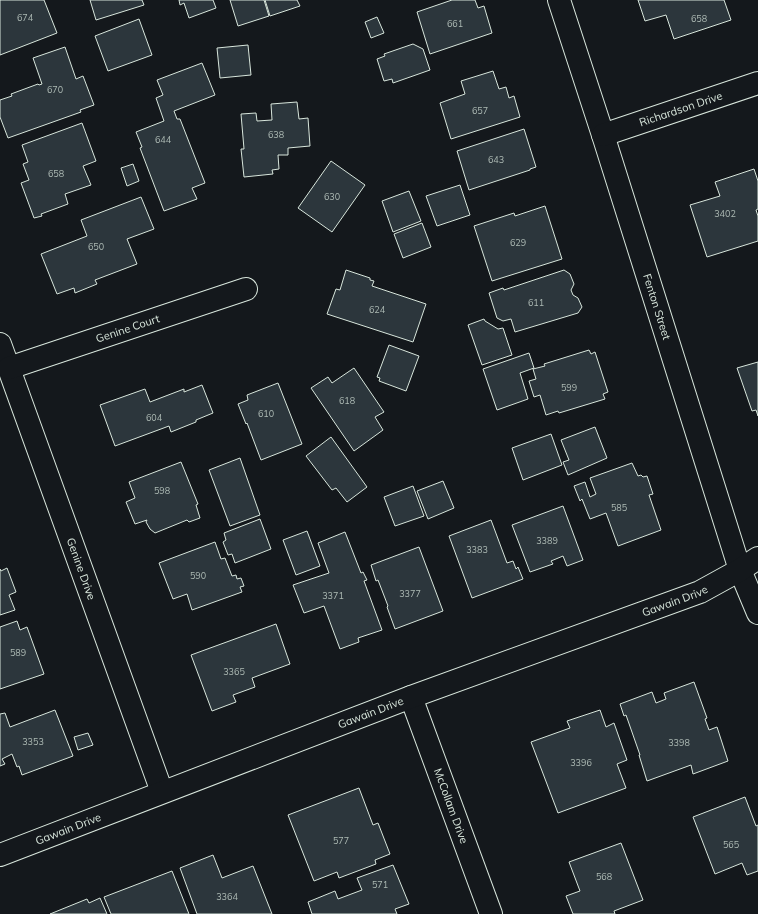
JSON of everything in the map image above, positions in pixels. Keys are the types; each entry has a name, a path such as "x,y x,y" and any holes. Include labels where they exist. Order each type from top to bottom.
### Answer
{"street":[{"name":"Fenton Street","path":"559,0 740,570 758,613"},
{"name":"Richardson Drive","path":"603,135 758,83"},
{"name":"Genine Court","path":"9,368 246,289"},
{"name":"Genine Drive","path":"0,344 162,792"},
{"name":"Gawain Drive","path":"0,855 411,697 700,592 740,570 758,558"},
{"name":"McCollam Drive","path":"411,697 491,914"}],"building":[{"path":"0,0 44,0 57,33 0,55"},
{"path":"90,0 142,0 144,5 96,20"},
{"path":"179,0 213,0 216,8 189,18 184,3 180,5"},
{"path":"230,0 264,0 269,16 238,26"},
{"path":"265,0 297,0 300,6 270,16"},
{"path":"452,0 475,0 478,8 484,6 492,33 430,54 417,12"},
{"path":"638,0 724,0 731,20 674,39 666,15 645,21"},
{"path":"377,17 384,33 371,38 365,22"},
{"path":"139,19 152,55 108,71 95,36"},
{"path":"413,44 423,49 430,70 393,83 392,79 384,81 377,59 385,56 384,54"},
{"path":"248,45 251,75 220,78 217,48"},
{"path":"65,47 76,79 83,76 94,105 80,110 81,112 8,138 0,117 0,100 12,96 11,94 38,84 42,84 33,58"},
{"path":"202,63 215,95 174,111 177,119 180,119 205,183 192,188 197,199 164,211 140,148 142,147 136,132 164,121 156,98 163,95 157,80"},
{"path":"493,71 499,89 506,87 509,98 514,96 520,117 451,139 440,103 465,94 461,81"},
{"path":"297,102 299,119 308,118 310,146 288,148 288,155 278,155 279,169 272,170 273,174 244,177 241,149 244,149 241,114 256,113 257,121 272,120 271,104"},
{"path":"82,123 96,161 83,166 91,185 65,194 68,204 34,218 21,183 29,180 23,164 28,162 22,145"},
{"path":"524,129 536,167 469,190 457,151"},
{"path":"331,161 365,185 332,232 298,208"},
{"path":"133,164 139,181 127,186 121,168"},
{"path":"754,169 758,181 758,209 756,210 758,216 758,241 707,257 690,205 720,196 715,182"},
{"path":"460,185 470,215 437,226 426,196"},
{"path":"409,191 421,221 393,232 382,201"},
{"path":"141,197 154,229 127,239 137,264 95,280 97,284 75,293 74,288 57,294 41,254 87,236 81,220"},
{"path":"545,206 562,259 492,281 474,226 514,213 515,216"},
{"path":"422,223 431,247 403,258 394,234"},
{"path":"346,270 370,278 370,280 374,281 372,286 426,304 413,342 327,314 336,289 340,290"},
{"path":"564,270 570,274 574,284 571,290 573,295 578,298 582,307 578,313 515,332 511,319 503,321 497,318 489,293 503,288 504,290"},
{"path":"484,319 498,329 503,328 512,355 482,365 468,325"},
{"path":"389,345 419,356 406,391 379,381 380,378 377,377"},
{"path":"589,350 591,354 595,352 608,392 603,394 605,399 559,413 558,411 546,415 540,395 534,397 529,381 536,379 533,369 545,366 544,364"},
{"path":"529,353 534,368 520,373 528,399 497,410 483,369"},
{"path":"758,362 758,416 756,410 752,411 737,368"},
{"path":"354,368 384,412 375,417 383,430 354,451 311,388 328,377 332,383"},
{"path":"278,383 302,444 261,460 238,404 248,400 247,395"},
{"path":"202,385 213,413 171,432 169,426 115,446 100,405 145,389 150,402 184,389 184,392"},
{"path":"595,427 607,458 568,475 563,462 569,460 561,440"},
{"path":"551,434 562,465 523,480 512,448"},
{"path":"331,437 367,487 347,502 336,488 332,490 306,456"},
{"path":"240,458 260,515 230,526 209,470"},
{"path":"181,462 198,504 196,505 200,518 189,522 187,520 155,533 150,529 146,522 147,520 135,524 126,502 135,498 129,482"},
{"path":"632,463 638,476 647,476 653,494 649,495 661,530 618,546 606,513 590,519 582,499 580,501 574,486 585,482 590,497 596,494 590,478"},
{"path":"443,481 454,508 428,519 417,491"},
{"path":"413,486 424,516 395,526 384,497"},
{"path":"563,506 583,560 567,566 563,556 551,561 553,564 530,572 512,525"},
{"path":"260,519 271,549 235,563 232,554 228,555 223,542 226,540 224,533"},
{"path":"491,520 507,563 513,561 516,569 518,567 523,579 472,598 449,536"},
{"path":"307,531 320,566 296,575 283,540"},
{"path":"345,532 361,573 363,572 367,580 364,581 382,630 358,638 359,642 340,649 324,606 304,613 293,585 329,573 318,543"},
{"path":"215,542 221,559 225,558 232,576 236,575 237,579 241,578 244,586 240,587 242,592 192,610 187,594 173,599 159,563"},
{"path":"419,547 443,611 395,629 387,607 388,606 378,580 376,581 371,565"},
{"path":"7,568 16,592 9,595 15,610 0,615 0,569 1,571"},
{"path":"17,621 20,630 27,627 44,674 0,689 0,627"},
{"path":"276,624 290,664 252,678 255,687 233,695 236,702 212,711 191,655"},
{"path":"694,682 707,718 705,719 709,730 717,727 728,761 693,774 691,765 647,781 640,755 626,715 624,716 620,704 652,692 656,703 666,699 664,693"},
{"path":"55,710 73,756 22,775 12,754 2,759 5,764 0,766 0,714 5,713 10,727"},
{"path":"600,710 606,727 614,723 627,760 617,764 626,788 558,813 531,742 570,728 567,721"},
{"path":"88,733 93,745 78,750 74,737"},
{"path":"359,788 373,825 378,823 390,854 375,860 376,864 339,878 337,872 314,881 288,815"},
{"path":"745,797 756,826 758,825 758,871 747,875 742,863 715,874 693,817"},
{"path":"621,843 643,900 614,911 615,914 573,914 566,896 580,891 569,862"},
{"path":"213,855 222,878 253,866 272,914 197,914 180,868"},
{"path":"393,865 409,904 395,909 397,914 312,914 308,902 335,891 338,899 362,890 357,878"},
{"path":"172,871 189,914 111,914 104,897"},
{"path":"100,898 107,914 50,914 87,899 89,903"}]}
